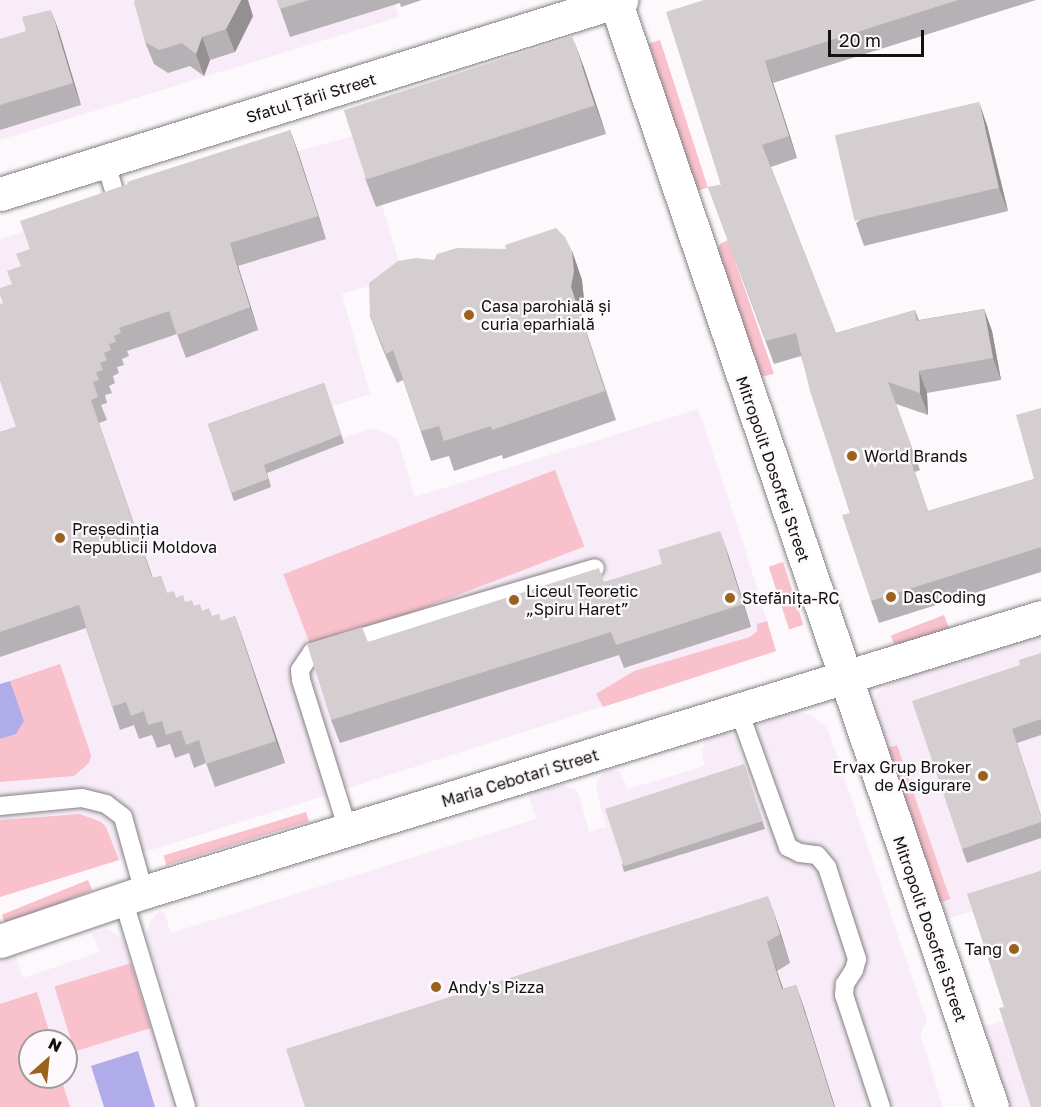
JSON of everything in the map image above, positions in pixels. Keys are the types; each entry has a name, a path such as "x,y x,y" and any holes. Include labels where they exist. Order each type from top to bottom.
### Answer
{"street":[{"name":"Sfatul Țării Street","path":"0,194 617,0"},
{"name":"Mitropolit Dosoftei Street","path":"617,0 844,679 992,1107"},
{"name":"Maria Cebotari Street","path":"0,941 134,895 1041,617"}],"lane":[{"path":"105,161 115,194"},
{"path":"348,830 301,680 300,670 312,652 595,568"},
{"path":"739,711 788,847 800,853 817,855 827,867 857,959 854,970 845,984 844,995 881,1107"},
{"path":"0,806 82,798 106,804 123,817 134,895 186,1107"}],"shaded area":[{"path":"0,0 394,0 399,17 0,140"},
{"path":"660,40 708,187 696,191 649,44"},
{"path":"353,136 376,207 382,205 403,276 342,294 370,394 333,406 343,438 373,428 397,438 415,497 698,409 776,651 0,897 0,239 133,197"},
{"path":"728,240 774,374 760,377 717,250 720,244"},
{"path":"555,470 584,547 313,651 283,574"},
{"path":"783,562 803,625 789,629 769,567"},
{"path":"944,615 949,628 896,648 891,635"},
{"path":"767,621 776,651 603,707 596,694 634,671 750,637 757,631 757,624"},
{"path":"1041,632 1041,892 937,921 870,710 878,693 896,679"},
{"path":"60,664 91,755 89,763 74,776 0,782 0,739 16,734 23,721 10,681"},
{"path":"10,681 24,721 16,734 0,739 0,684"},
{"path":"791,711 810,715 827,727 927,1021 920,1034 943,1107 0,1107 0,959 15,954 23,978 100,952 92,933 109,929 122,938 127,949 151,1028 173,1020 146,935 151,920 160,911 164,912 171,933 536,819 528,793 562,785 575,789 579,795 589,832 606,827 596,788 599,778 608,769 620,772 628,789 705,766 702,753 705,740 710,736 725,732 732,735 736,742 745,768 763,763 756,736 757,729 767,718"},
{"path":"897,745 950,899 940,903 887,749"},
{"path":"306,812 309,822 166,865 164,856"},
{"path":"80,814 101,822 106,827 119,860 0,897 0,820"},
{"path":"88,880 92,890 6,925 2,915"},
{"path":"131,963 151,1028 78,1050 78,1029 68,1029 54,986"},
{"path":"37,992 48,1029 18,1029 18,1089 64,1089 70,1107 0,1107 0,1004"},
{"path":"1041,1011 1041,1107 1001,1107 975,1029"},
{"path":"138,1051 155,1107 104,1107 91,1066"}],"building":[{"path":"135,0 241,0 226,29 202,37 196,54 182,43 159,50 145,42"},
{"path":"277,0 309,0 280,9"},
{"path":"704,0 958,0 765,61 789,136 762,145 836,333 915,310 916,321 984,309 993,358 919,371 920,393 888,382 912,448 907,450 928,511 1034,479 1016,415 1041,408 1041,547 871,601 842,515 850,513 810,391 796,333 766,341 708,187 721,185 666,12"},
{"path":"51,10 73,83 0,105 0,39 26,31 22,17"},
{"path":"572,36 595,105 366,180 344,110"},
{"path":"979,102 999,188 855,221 835,135"},
{"path":"290,130 318,216 230,243 250,307 177,335 169,311 119,328 121,333 114,336 116,342 109,344 111,350 104,353 107,360 100,363 103,370 96,372 99,380 93,382 98,397 91,400 152,578 161,576 167,593 174,591 176,598 183,595 185,602 192,600 194,606 200,604 202,611 209,608 212,616 219,614 221,621 235,616 276,741 206,764 199,740 186,745 181,730 166,735 162,721 148,725 144,711 131,716 126,702 112,707 79,605 0,632 0,432 16,427 0,381 0,304 3,303 0,288 12,284 7,271 21,266 16,254 30,249 20,221 128,184 127,182"},
{"path":"556,228 565,237 572,251 574,271 571,287 605,391 492,430 491,426 444,441 439,426 421,431 393,350 386,354 370,316 369,283 398,261 416,258 434,260 437,254 457,248 506,249 505,245"},
{"path":"324,383 341,435 264,465 268,479 231,493 208,424"},
{"path":"720,531 743,604 616,645 611,632 331,720 307,644 362,627 368,642 599,568 604,582 662,564 658,550"},
{"path":"1041,653 1041,719 1012,729 1041,822 962,849 912,701 1020,665 1019,660"},
{"path":"744,764 763,821 624,866 605,809"},
{"path":"1041,871 1041,1107 1031,1107 999,1008 1004,1007 967,894"},
{"path":"768,896 780,934 767,942 782,989 796,985 834,1107 305,1107 286,1049"}],"place":[{"name":"Casa parohială și curia eparhială","path":"469,315"},
{"name":"World Brands","path":"852,456"},
{"name":"Președinția Republicii Moldova","path":"60,538"},
{"name":"DasCoding","path":"891,597"},
{"name":"Stefănița-RC","path":"730,598"},
{"name":"Liceul Teoretic „Spiru Haret”","path":"514,600"},
{"name":"Ervax Grup Broker de Asigurare","path":"983,776"},
{"name":"Tang","path":"1014,949"},
{"name":"Andy's Pizza","path":"436,987"}]}
